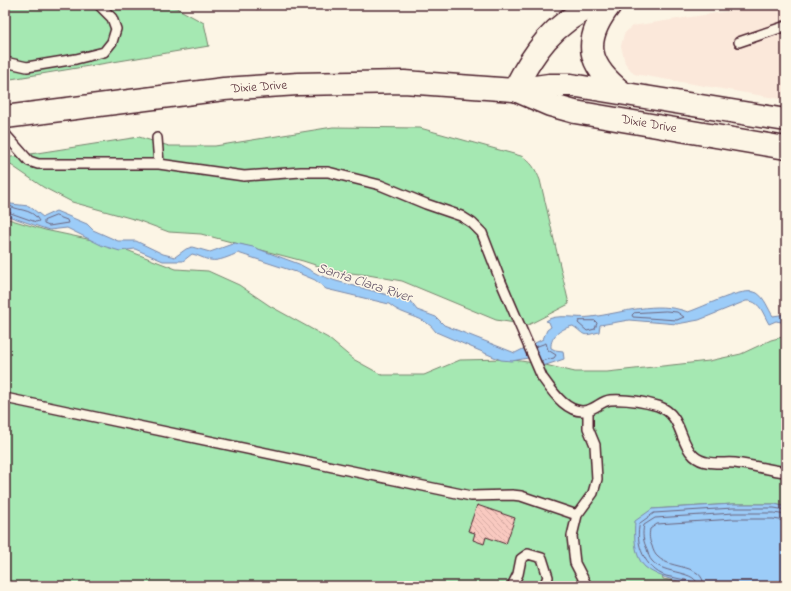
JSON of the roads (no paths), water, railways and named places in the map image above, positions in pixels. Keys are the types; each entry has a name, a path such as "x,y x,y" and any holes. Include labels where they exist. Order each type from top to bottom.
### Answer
{"main road":[{"path":"514,90 533,55 547,38 562,24 594,5"},
{"path":"610,5 596,25 593,33 591,50 593,59 604,76 623,93"},
{"name":"Dixie Drive","path":"5,117 224,89 298,84 404,82 514,90 560,84 786,120"},
{"name":"Dixie Drive","path":"514,90 556,107 575,112 786,148"}],"lane":[{"path":"5,62 27,67 76,59 104,52 112,42 116,29 112,18 99,5"},
{"path":"740,42 786,26"},
{"path":"5,134 29,162 38,164 159,164 244,176 300,172 328,172 380,185 426,204 461,216 472,223 482,233 542,377 551,390 568,406 576,411 588,410 609,400 632,401 660,407 675,418 689,450 695,457 720,464 733,463 786,472"},
{"path":"157,138 159,164"},
{"path":"5,398 471,496 521,496 577,515"},
{"path":"587,586 575,563 572,536 577,515 593,493 597,479 595,445 588,428 588,410"},
{"path":"512,586 518,574 521,559 528,554 542,558 548,577 544,586"}],"water":[{"path":"5,198 11,204 29,206 43,217 56,211 87,224 93,230 118,241 136,241 163,254 175,257 186,249 192,247 210,252 235,243 253,247 299,264 319,275 336,281 410,301 417,310 436,317 444,325 515,353 543,339 547,330 551,327 549,322 546,321 555,317 591,317 652,307 664,307 688,312 743,292 757,293 760,295 773,316 786,314 786,323 776,321 769,324 758,305 751,301 746,301 699,320 677,324 629,320 600,325 599,332 586,335 573,326 565,328 558,333 551,343 551,348 563,351 564,359 543,366 528,358 512,361 501,360 436,332 426,322 389,304 326,289 315,280 296,272 238,253 217,260 192,254 183,261 163,261 135,249 120,251 103,246 67,228 49,230 5,215"},
{"path":"733,504 775,504 786,507 786,586 712,586 692,584 658,575 641,563 636,546 635,521 652,509"}],"water label":[{"name":"Santa Clara River","path":"364,283"}]}
